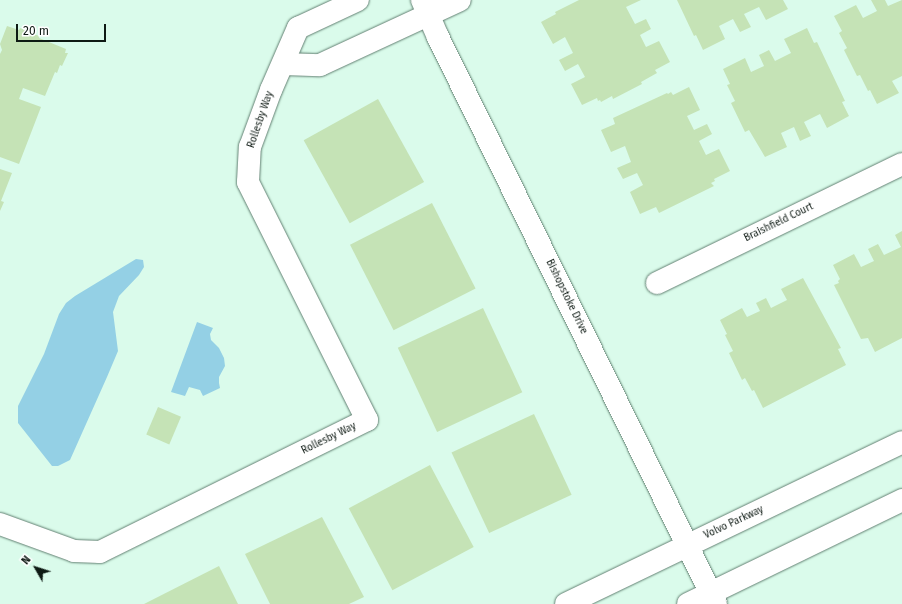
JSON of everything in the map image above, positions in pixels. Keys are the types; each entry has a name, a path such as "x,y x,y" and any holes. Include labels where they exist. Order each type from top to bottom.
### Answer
{"street":[{"name":"Rollesby Way","path":"0,524 74,551 100,552 367,420 248,182 250,147 271,90 298,28 358,0"},
{"path":"283,64 320,65 425,7 460,0"},
{"name":"Bishopstoke Drive","path":"425,7 713,599"},
{"name":"Braishfield Court","path":"657,283 902,164"},
{"name":"Volvo Parkway","path":"566,604 902,442"},
{"path":"688,604 713,599 902,500"}],"water":[{"path":"136,259 143,260 144,267 139,275 119,296 113,312 118,351 70,460 58,466 52,466 18,423 18,406 44,354 59,314 66,303"},
{"path":"197,322 213,328 210,334 211,340 219,348 224,358 225,366 219,377 220,388 203,396 200,390 189,387 185,396 171,392"}],"building":[{"path":"579,0 641,0 626,7 635,24 646,19 651,29 640,35 646,47 659,41 670,62 655,70 657,73 641,82 642,84 613,99 612,96 601,102 600,100 598,101 597,98 582,105 571,84 585,77 578,64 565,71 559,60 573,53 565,37 553,44 541,22 556,14 555,12"},
{"path":"677,0 783,0 788,9 766,20 759,7 744,14 751,27 740,32 733,19 719,26 725,39 703,50 696,35 694,36"},
{"path":"871,0 885,0 888,6 902,0 902,76 892,81 899,93 877,104 860,75 857,76 844,50 847,48 839,33 842,31 834,16 856,5 863,18 877,11"},
{"path":"7,26 19,30 20,28 39,36 39,38 66,49 65,53 68,53 62,66 60,65 57,73 55,72 45,96 23,88 19,99 41,107 19,164 0,157 0,54 2,50 0,44"},
{"path":"807,28 814,43 817,42 845,101 842,102 849,116 827,128 820,114 804,122 811,136 800,141 794,127 781,133 787,147 765,157 749,130 745,132 731,103 735,101 727,85 730,84 723,69 745,58 751,72 764,66 759,55 769,50 775,61 791,53 784,39"},
{"path":"689,87 700,110 687,116 694,130 707,124 712,134 699,141 706,155 719,149 730,171 714,179 715,181 711,183 714,186 659,213 656,207 640,214 630,192 643,185 637,173 623,179 617,168 631,162 625,146 611,152 601,130 615,124 613,118 667,93 668,94 671,92 673,95"},
{"path":"378,99 424,182 350,223 304,140"},
{"path":"0,169 12,173 1,201 4,202 0,211"},
{"path":"432,203 476,289 394,330 350,245"},
{"path":"902,231 902,338 875,352 868,338 861,339 834,285 839,283 838,281 840,279 833,265 854,254 861,267 874,261 868,249 878,244 884,255 901,247 895,235"},
{"path":"803,278 841,348 838,349 846,365 763,408 754,390 752,391 745,378 742,380 729,353 733,351 720,320 742,308 747,317 760,311 756,303 766,298 771,308 787,300 781,289"},
{"path":"483,308 522,392 437,432 398,348"},
{"path":"158,407 181,417 169,444 146,435"},
{"path":"534,414 572,495 489,533 452,452"},
{"path":"430,465 474,547 392,590 349,508"},
{"path":"322,517 364,597 349,604 270,604 245,554"},
{"path":"219,566 238,604 144,604"}]}
